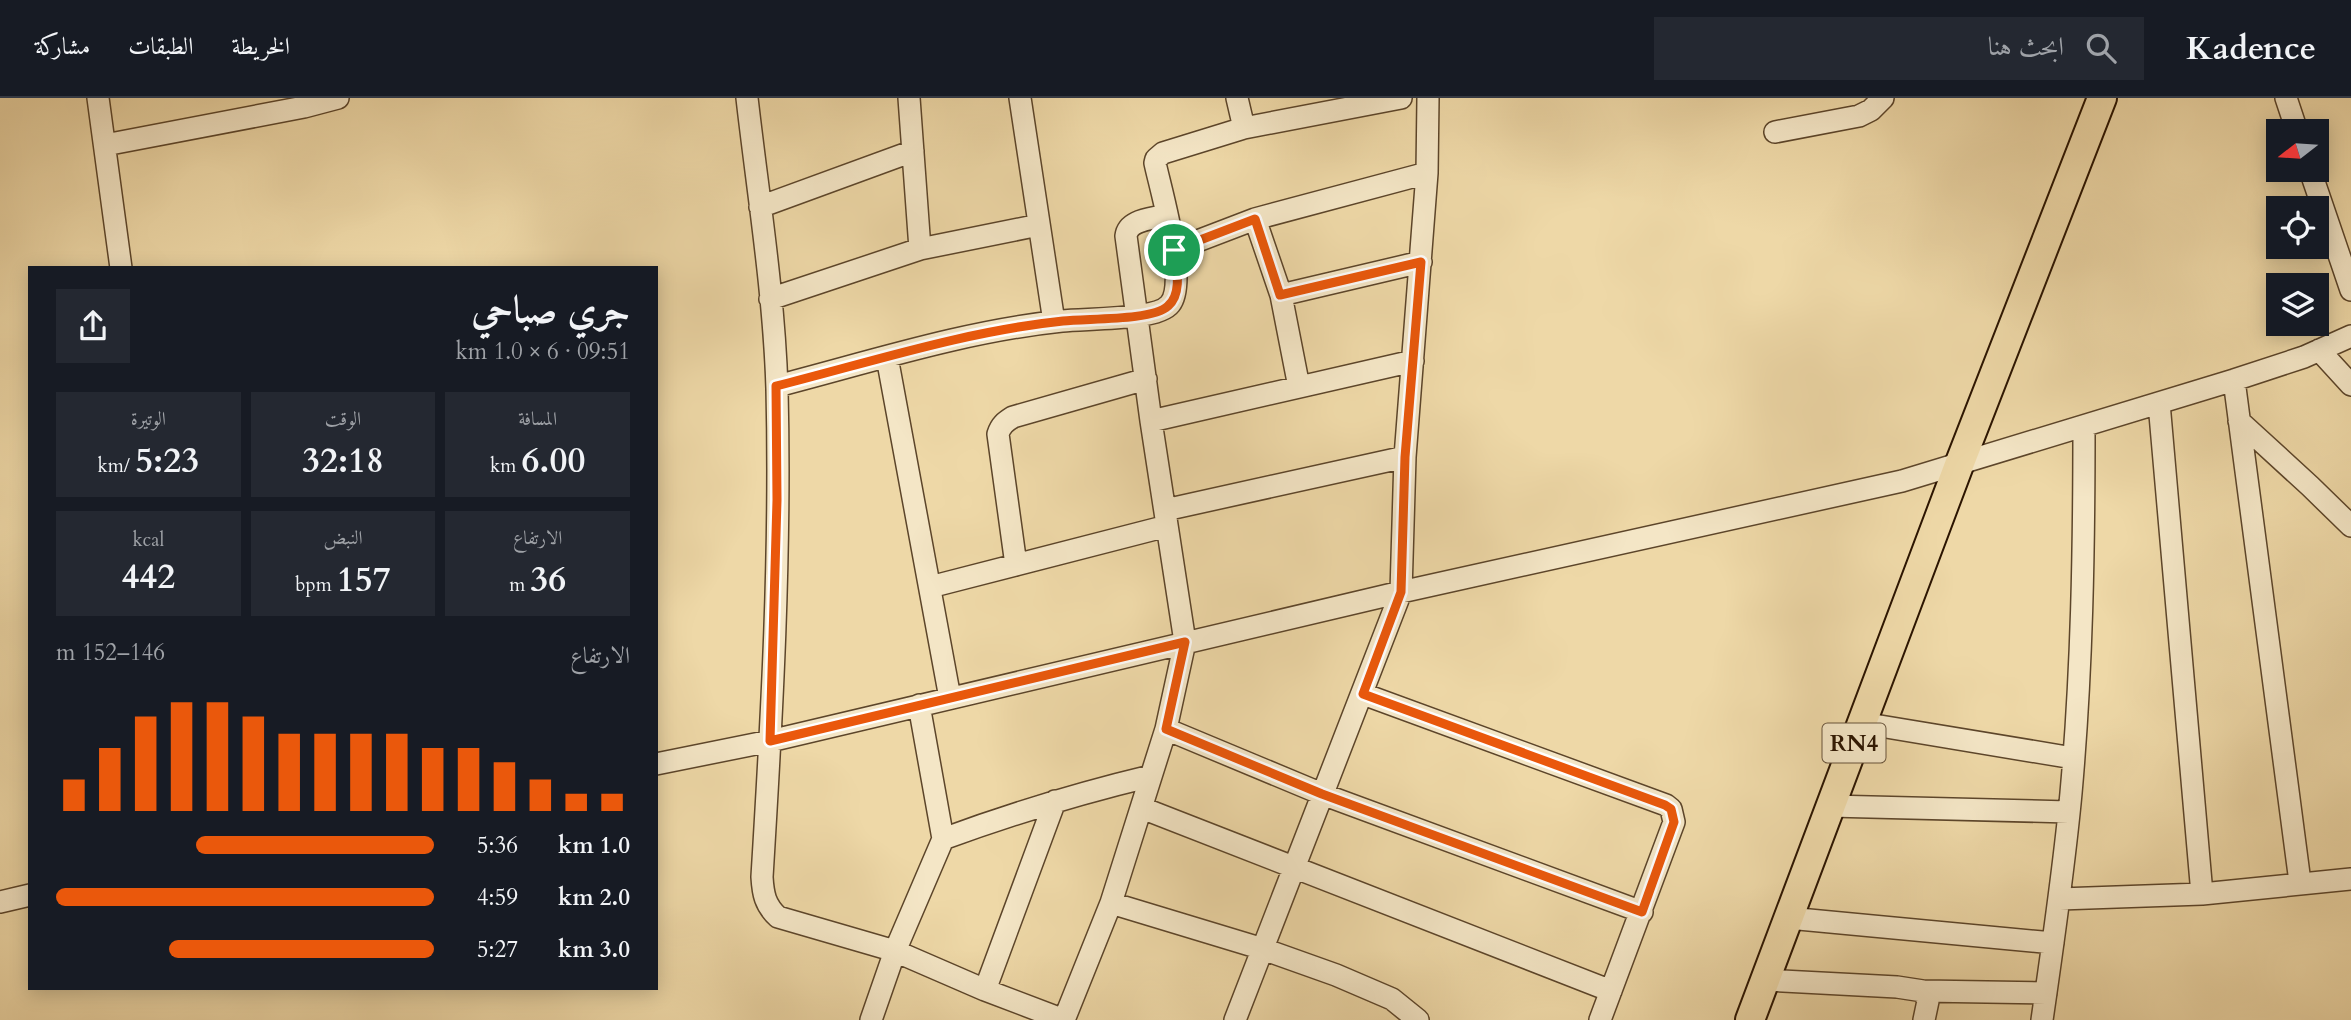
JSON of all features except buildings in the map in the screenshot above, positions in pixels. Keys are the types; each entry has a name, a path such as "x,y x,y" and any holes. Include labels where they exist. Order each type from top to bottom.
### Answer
{"main road":[{"name":"RN4","path":"1750,1020 1959,465 2102,98"}],"street":[{"path":"98,98 121,266"},
{"path":"105,145 338,98"},
{"path":"747,98 776,386 777,500 763,894 768,908 778,917 895,951 1064,1020 1111,903 1142,808 1166,729 1185,642 1151,421 1127,230 1133,224 1167,215"},
{"path":"909,98 920,249"},
{"path":"1020,98 1054,322"},
{"path":"1237,98 1244,128"},
{"path":"776,386 1002,330 1054,322 1137,317 1163,310 1170,305 1177,285 1174,250 1155,163 1158,156 1163,152 1325,106 1401,98"},
{"path":"1235,1020 1401,592 1405,457 1427,173 1428,98"},
{"path":"1775,132 1859,116 1871,110 1883,98"},
{"path":"2286,98 2293,119"},
{"path":"760,207 913,152"},
{"path":"1174,250 1255,219 1427,173"},
{"path":"2314,182 2351,289"},
{"path":"1255,219 1280,295 1299,387"},
{"path":"769,299 920,249 1039,225"},
{"path":"1280,295 1421,262"},
{"path":"658,764 770,741 1401,592 1902,481 2234,380 2351,336"},
{"path":"2319,350 2351,385"},
{"path":"887,357 950,698"},
{"path":"1151,421 1413,361"},
{"path":"1016,565 998,434 1004,422 1013,417 1146,379"},
{"path":"2234,380 2300,882"},
{"path":"2159,403 2202,894"},
{"path":"2239,421 2351,526"},
{"path":"2042,1020 2060,899 2073,758 2084,573 2084,427"},
{"path":"930,587 1016,565 1166,518 1405,457"},
{"path":"1363,694 1671,809 1674,822 1600,1020"},
{"path":"871,1020 895,951 943,839 919,705"},
{"path":"1862,723 2073,758"},
{"path":"1166,729 1322,794 1642,912"},
{"path":"943,839 1055,801 1151,776"},
{"path":"985,990 1055,801"},
{"path":"1830,806 2069,812"},
{"path":"1142,808 1611,991"},
{"path":"2060,899 2202,894 2300,882 2351,879"},
{"path":"0,902 28,895"},
{"path":"1111,903 1263,949 1336,975 1392,999 1418,1020"},
{"path":"1788,918 2053,943"},
{"path":"1765,980 1897,987 1923,991 2046,993"},
{"path":"1923,991 1928,1001 1924,1020"}],"route":[{"path":"1255,219 1280,295 1421,262 1405,457 1401,592 1363,694 1671,809 1674,822 1642,912 1322,794 1166,729 1185,642 770,741 777,500 776,386 1002,330 1083,319 1137,317 1163,310 1170,305 1177,285 1174,250 1255,219"}]}
